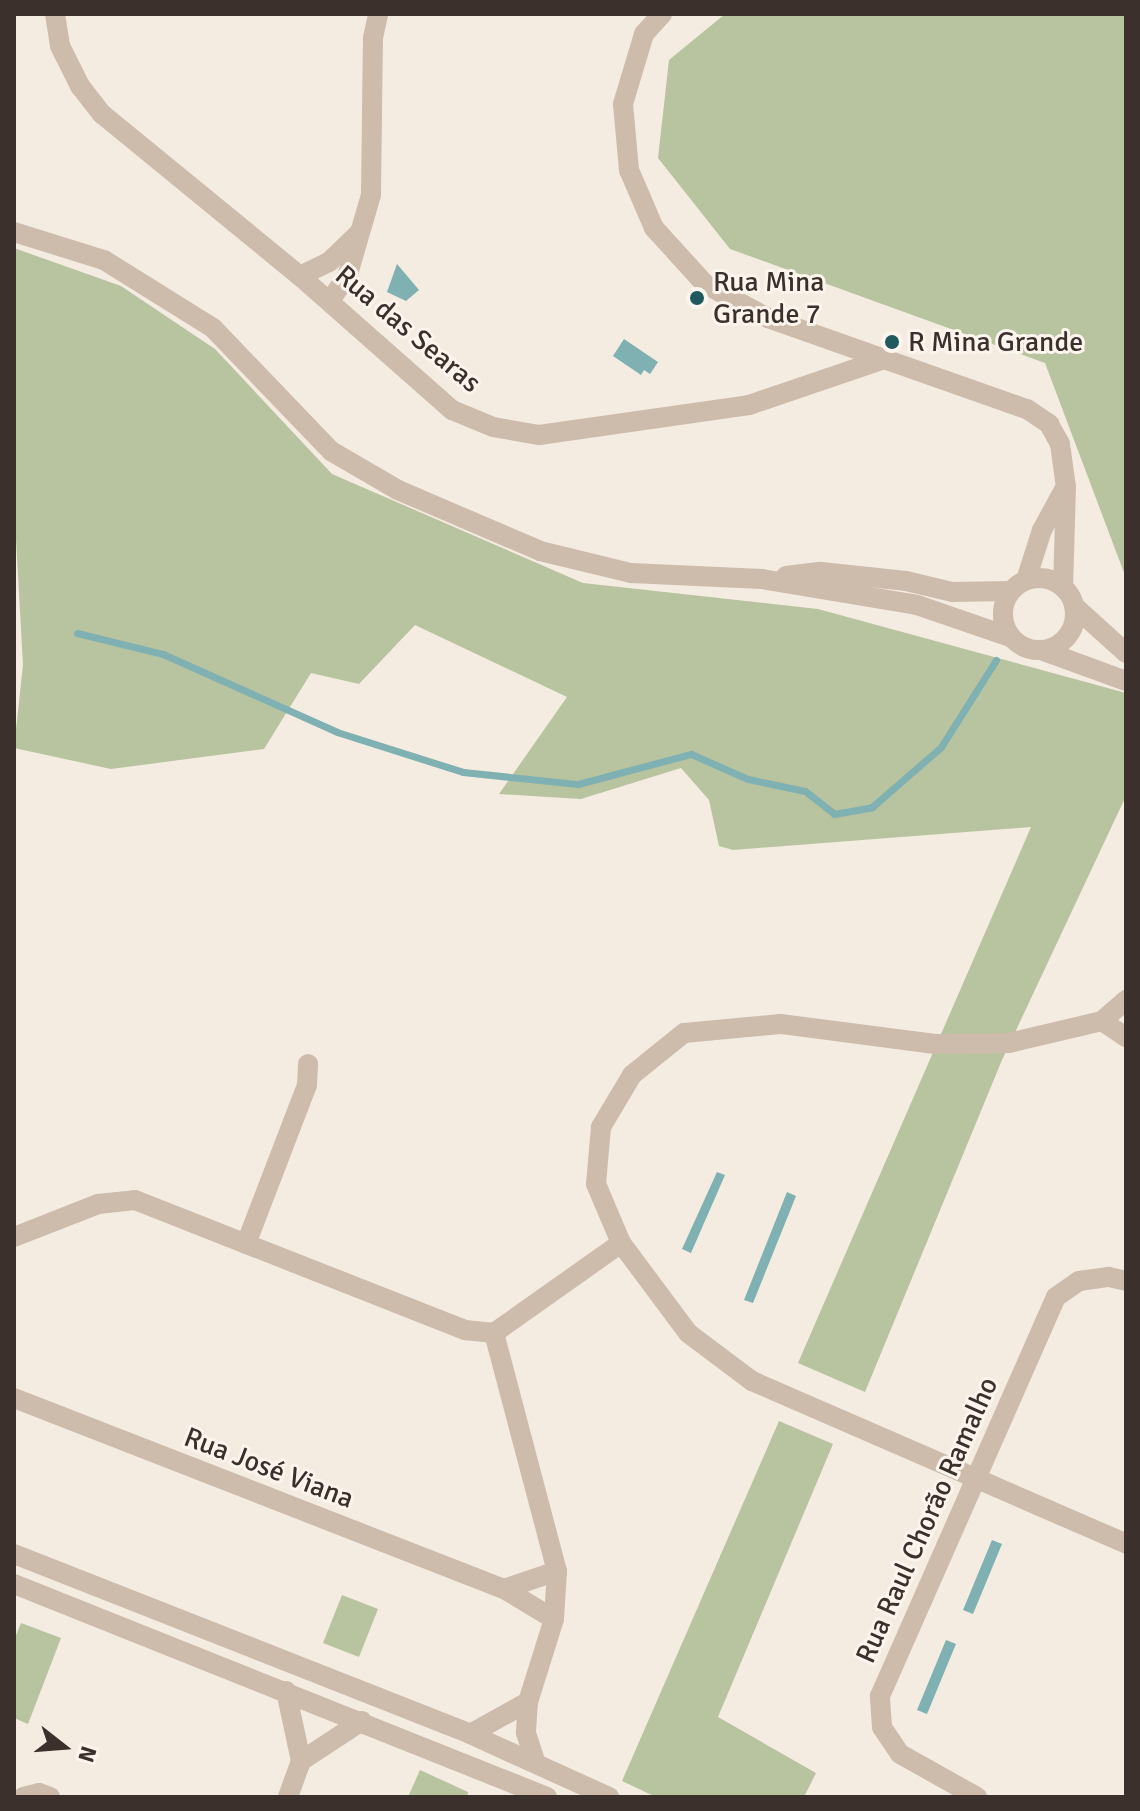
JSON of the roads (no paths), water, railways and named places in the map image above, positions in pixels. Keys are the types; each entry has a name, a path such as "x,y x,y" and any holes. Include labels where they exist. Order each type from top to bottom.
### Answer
{"street":[{"name":"Rua das Searas","path":"55,14 60,46 80,86 102,114 330,301 452,410 493,427 539,435 749,405 887,358"},
{"path":"330,301 348,274 365,228 371,195 373,38 378,14"},
{"path":"662,14 644,34 623,104 629,170 654,228 705,284 768,318 1027,409 1049,424 1060,444 1066,487 1063,587 1074,606 1126,653"},
{"path":"300,276 329,262 365,228"},
{"path":"14,232 104,260 213,328 331,451 398,490 540,551 631,573 762,579 917,605 1010,637"},
{"path":"1066,487 1002,614 1010,637 1019,646 1044,651 1126,681"},
{"path":"762,579 821,572 906,581 952,592 1018,585 1046,578 1063,587"},
{"path":"1044,651 1065,640 1074,606"},
{"path":"1126,1000 1102,1021 1009,1043 935,1044 780,1024 684,1033 632,1075 601,1127 596,1184 621,1243 688,1333 752,1381 1126,1544"},
{"path":"1102,1021 1126,1037"},
{"path":"246,1244 307,1085 308,1064"},
{"path":"14,1237 98,1204 135,1200 465,1330 494,1333 621,1243"},
{"name":"Rua Raul Chorão Ramalho","path":"977,1797 900,1754 882,1727 880,1696 1056,1297 1079,1281 1109,1277 1126,1281"},
{"path":"494,1333 557,1571 554,1619 528,1702 526,1733 535,1761"},
{"name":"Rua José Viana","path":"14,1398 504,1589 554,1619"},
{"path":"14,1554 470,1734 609,1797"},
{"path":"504,1589 557,1571"},
{"path":"14,1584 547,1797"},
{"path":"286,1691 301,1761 288,1797"},
{"path":"470,1734 528,1702"},
{"path":"301,1761 362,1721"},
{"path":"23,1797 39,1793 50,1797"}],"water":[{"path":"397,264 419,290 406,301 387,292"},
{"path":"624,339 658,362 650,374 644,370 641,375 613,356"},
{"path":"717,1172 725,1175 691,1253 682,1249"},
{"path":"787,1192 796,1196 753,1303 744,1300"},
{"path":"992,1540 1002,1544 973,1614 963,1610"},
{"path":"946,1640 956,1644 927,1714 917,1710"}],"waterway":[{"path":"77,633 163,654 337,732 463,772 578,784 691,754 748,779 805,791 834,814 872,807 941,747 996,660"}],"place":[{"name":"Rua Mina Grande 7","path":"697,298"},
{"name":"R Mina Grande","path":"892,342"}]}
